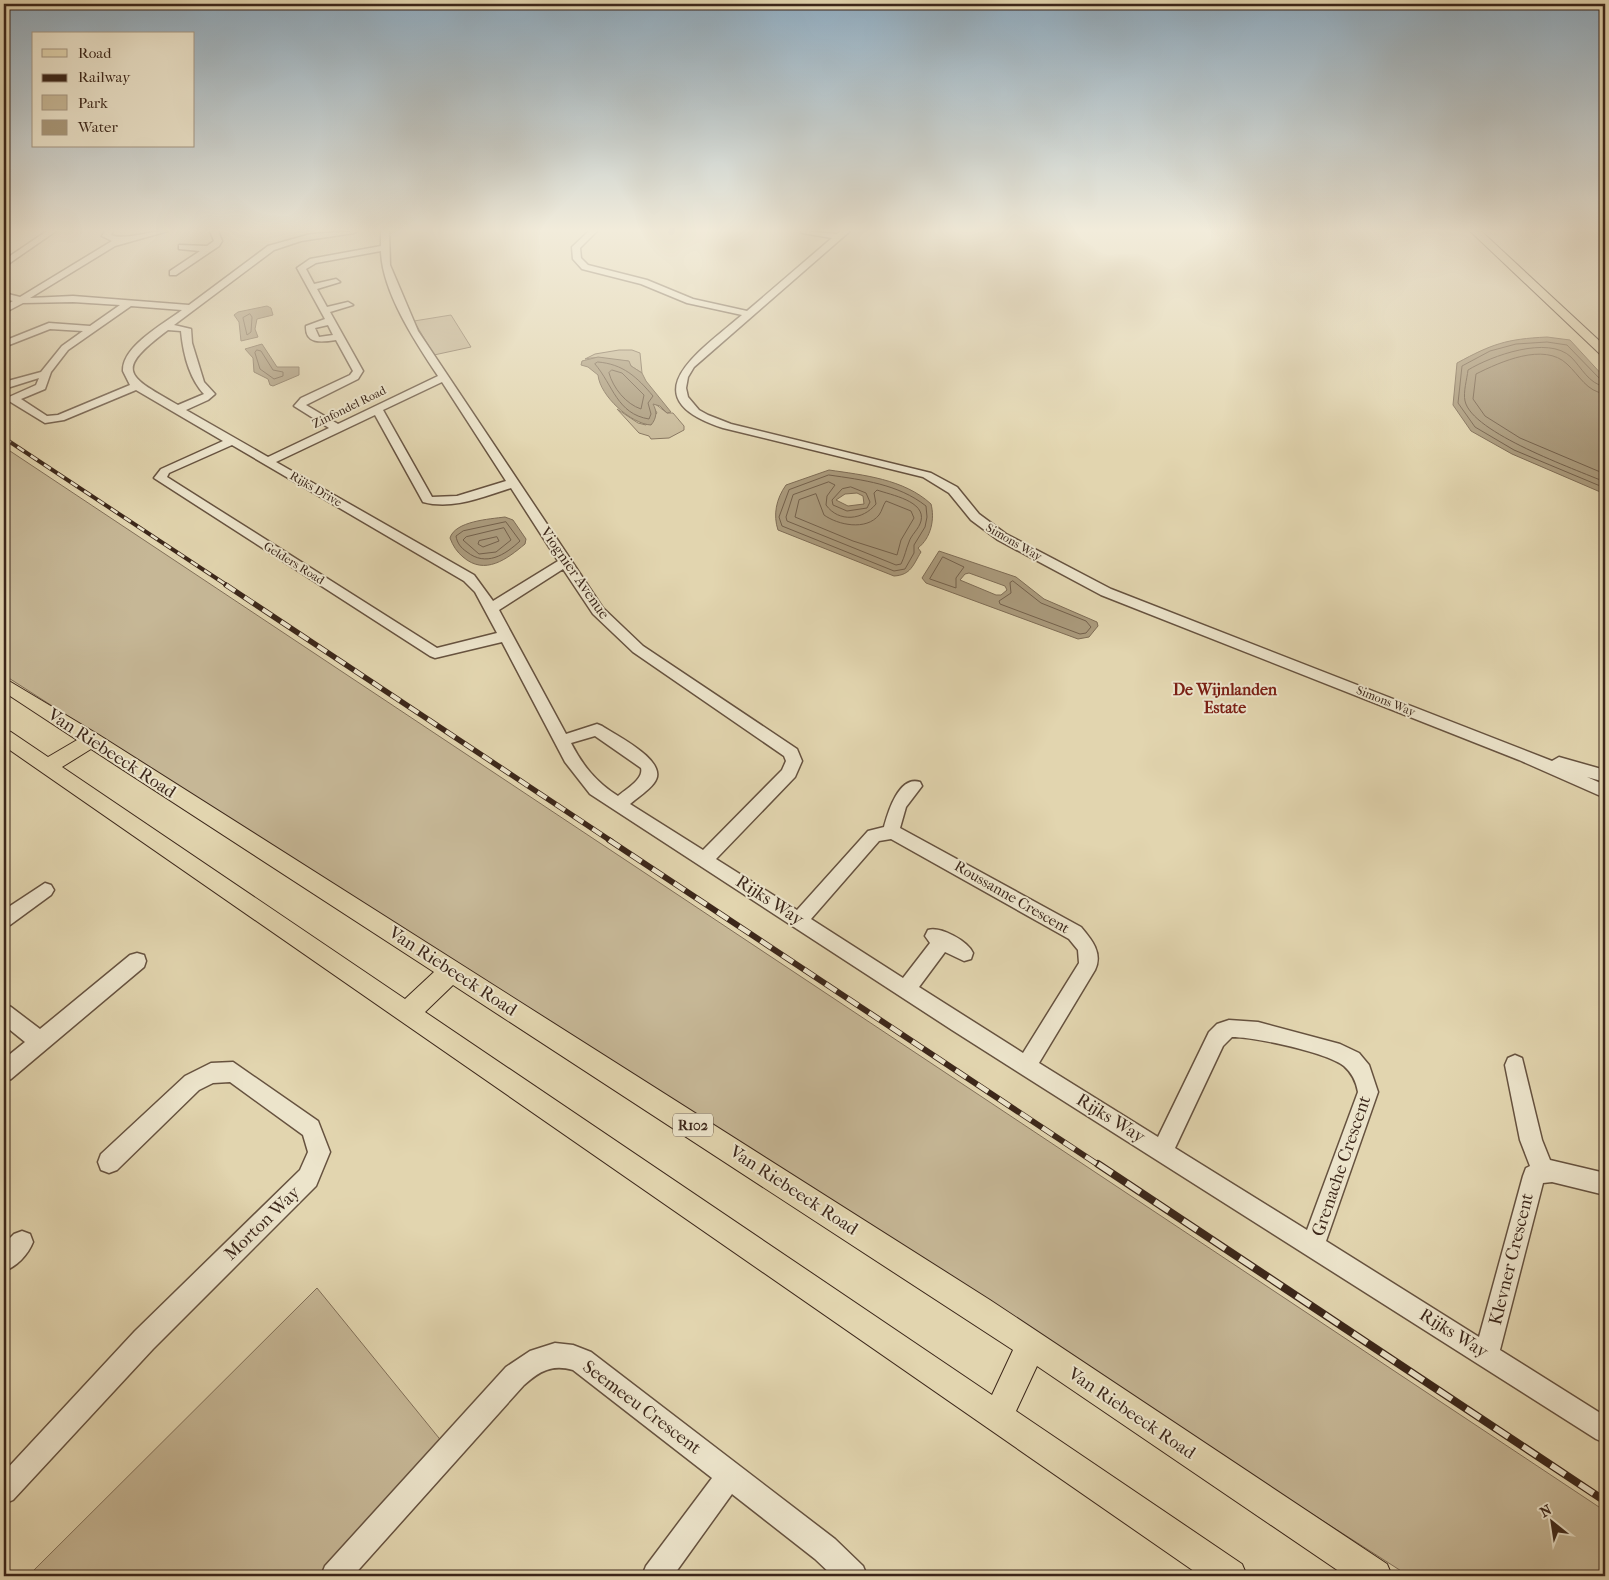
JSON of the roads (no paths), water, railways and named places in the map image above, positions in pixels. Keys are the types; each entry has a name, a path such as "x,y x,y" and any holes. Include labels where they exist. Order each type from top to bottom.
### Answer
{"main road":[{"path":"1554,305 1605,352"},
{"name":"Van Riebeeck Road","path":"4,684 1032,1344 1375,1576"},
{"path":"4,737 1230,1576"},
{"path":"48,766 92,740"},
{"path":"408,1012 452,971"},
{"path":"998,1416 1032,1344"}],"street":[{"path":"8,396 41,387 49,366 65,348 127,305"},
{"path":"150,305 190,308"},
{"path":"8,396 45,420 49,420 60,418 137,386 129,378 126,368 129,357 139,347 194,305"},
{"path":"321,305 357,368 357,374 306,400 299,406 338,428"},
{"path":"324,310 348,305"},
{"name":"Viognier Avenue","path":"402,305 413,331 442,378 598,612 638,649 792,753 794,761 789,773 706,858"},
{"path":"707,305 748,314"},
{"name":"Simons Way","path":"759,305 694,360 681,380 680,391 683,400 703,417 727,426 927,476 953,490 986,527 1106,592 1525,756 1605,792"},
{"path":"330,321 311,326 310,328 316,340 339,337"},
{"path":"4,344 49,326 92,329"},
{"path":"165,327 186,329 187,342 199,383 210,394 177,410"},
{"path":"4,386 45,374"},
{"name":"Zinfondel Road","path":"268,461 442,378"},
{"name":"Rijks Drive","path":"137,386 464,574 477,586 491,609 583,776 596,790 618,804"},
{"path":"377,409 427,499 435,502 448,502 513,483"},
{"name":"Gelders Road","path":"232,441 164,471 160,478 435,653 506,636"},
{"path":"491,609 565,562"},
{"path":"563,740 584,732 597,730 647,764 650,771 648,779 618,804"},
{"name":"Simons Way","path":"1525,756 1564,764 1605,776"},
{"path":"800,919 874,836 891,832 898,805 914,786"},
{"name":"Rijks Way","path":"618,804 706,858 1026,1066 1163,1150 1605,1430"},
{"name":"Roussanne Crescent","path":"891,832 902,835 1074,933 1084,942 1088,953 1088,964 1026,1066"},
{"path":"4,920 45,890"},
{"path":"907,988 937,938 964,953"},
{"path":"4,1072 137,961"},
{"path":"4,1013 40,1041"},
{"name":"Grenache Crescent","path":"1163,1150 1216,1039 1226,1030 1242,1028 1330,1048 1346,1056 1365,1076 1368,1092 1313,1245"},
{"path":"1515,1065 1531,1140 1543,1171 1552,1171 1605,1184"},
{"name":"Morton Way","path":"4,1491 144,1340 308,1178 319,1152 310,1128 287,1111 233,1072 211,1073 192,1083 109,1162"},
{"name":"Klevner Crescent","path":"1487,1354 1531,1181 1538,1173 1543,1171"},
{"path":"4,1260 22,1242"},
{"name":"Seemeeu Crescent","path":"334,1576 515,1376 538,1358 551,1354 573,1356 582,1361 825,1549 853,1576"},
{"path":"656,1576 730,1475"}],"water":[{"path":"267,306 271,308 273,315 257,319 255,329 258,337 241,341 239,322 234,315 238,312"},
{"path":"1547,337 1570,340 1605,378 1605,494 1512,454 1471,431 1453,405 1457,363 1480,351 1510,341"},
{"path":"262,344 277,367 299,367 299,375 273,386 270,385 268,379 254,372 253,358 245,349"},
{"path":"598,357 629,361 631,366 642,373 646,381 671,412 667,413 660,406 653,404 656,414 651,425 635,420 618,408 604,392 598,375 588,367 581,365 582,361"},
{"path":"829,470 883,479 908,489 931,504 931,528 926,539 918,548 921,552 911,568 904,574 894,576 778,530 776,507 786,485","holes":["857,493 863,496 864,504 848,506 836,500 845,494"]},
{"path":"505,517 513,520 526,539 525,544 503,560 488,565 471,563 452,544 450,538 453,532 466,524"},
{"path":"939,551 1016,577 1044,599 1097,622 1098,626 1089,637 1078,639 926,583 922,578","holes":["969,573 1005,586 1007,590 1001,595 996,595 960,580 965,574"]}],"railway":[{"path":"4,438 228,586"},
{"path":"226,585 611,841"},
{"path":"609,840 1100,1166"},
{"path":"1098,1164 1605,1501"}],"district":[{"name":"De Wijnlanden Estate","path":"1225,698"}]}
